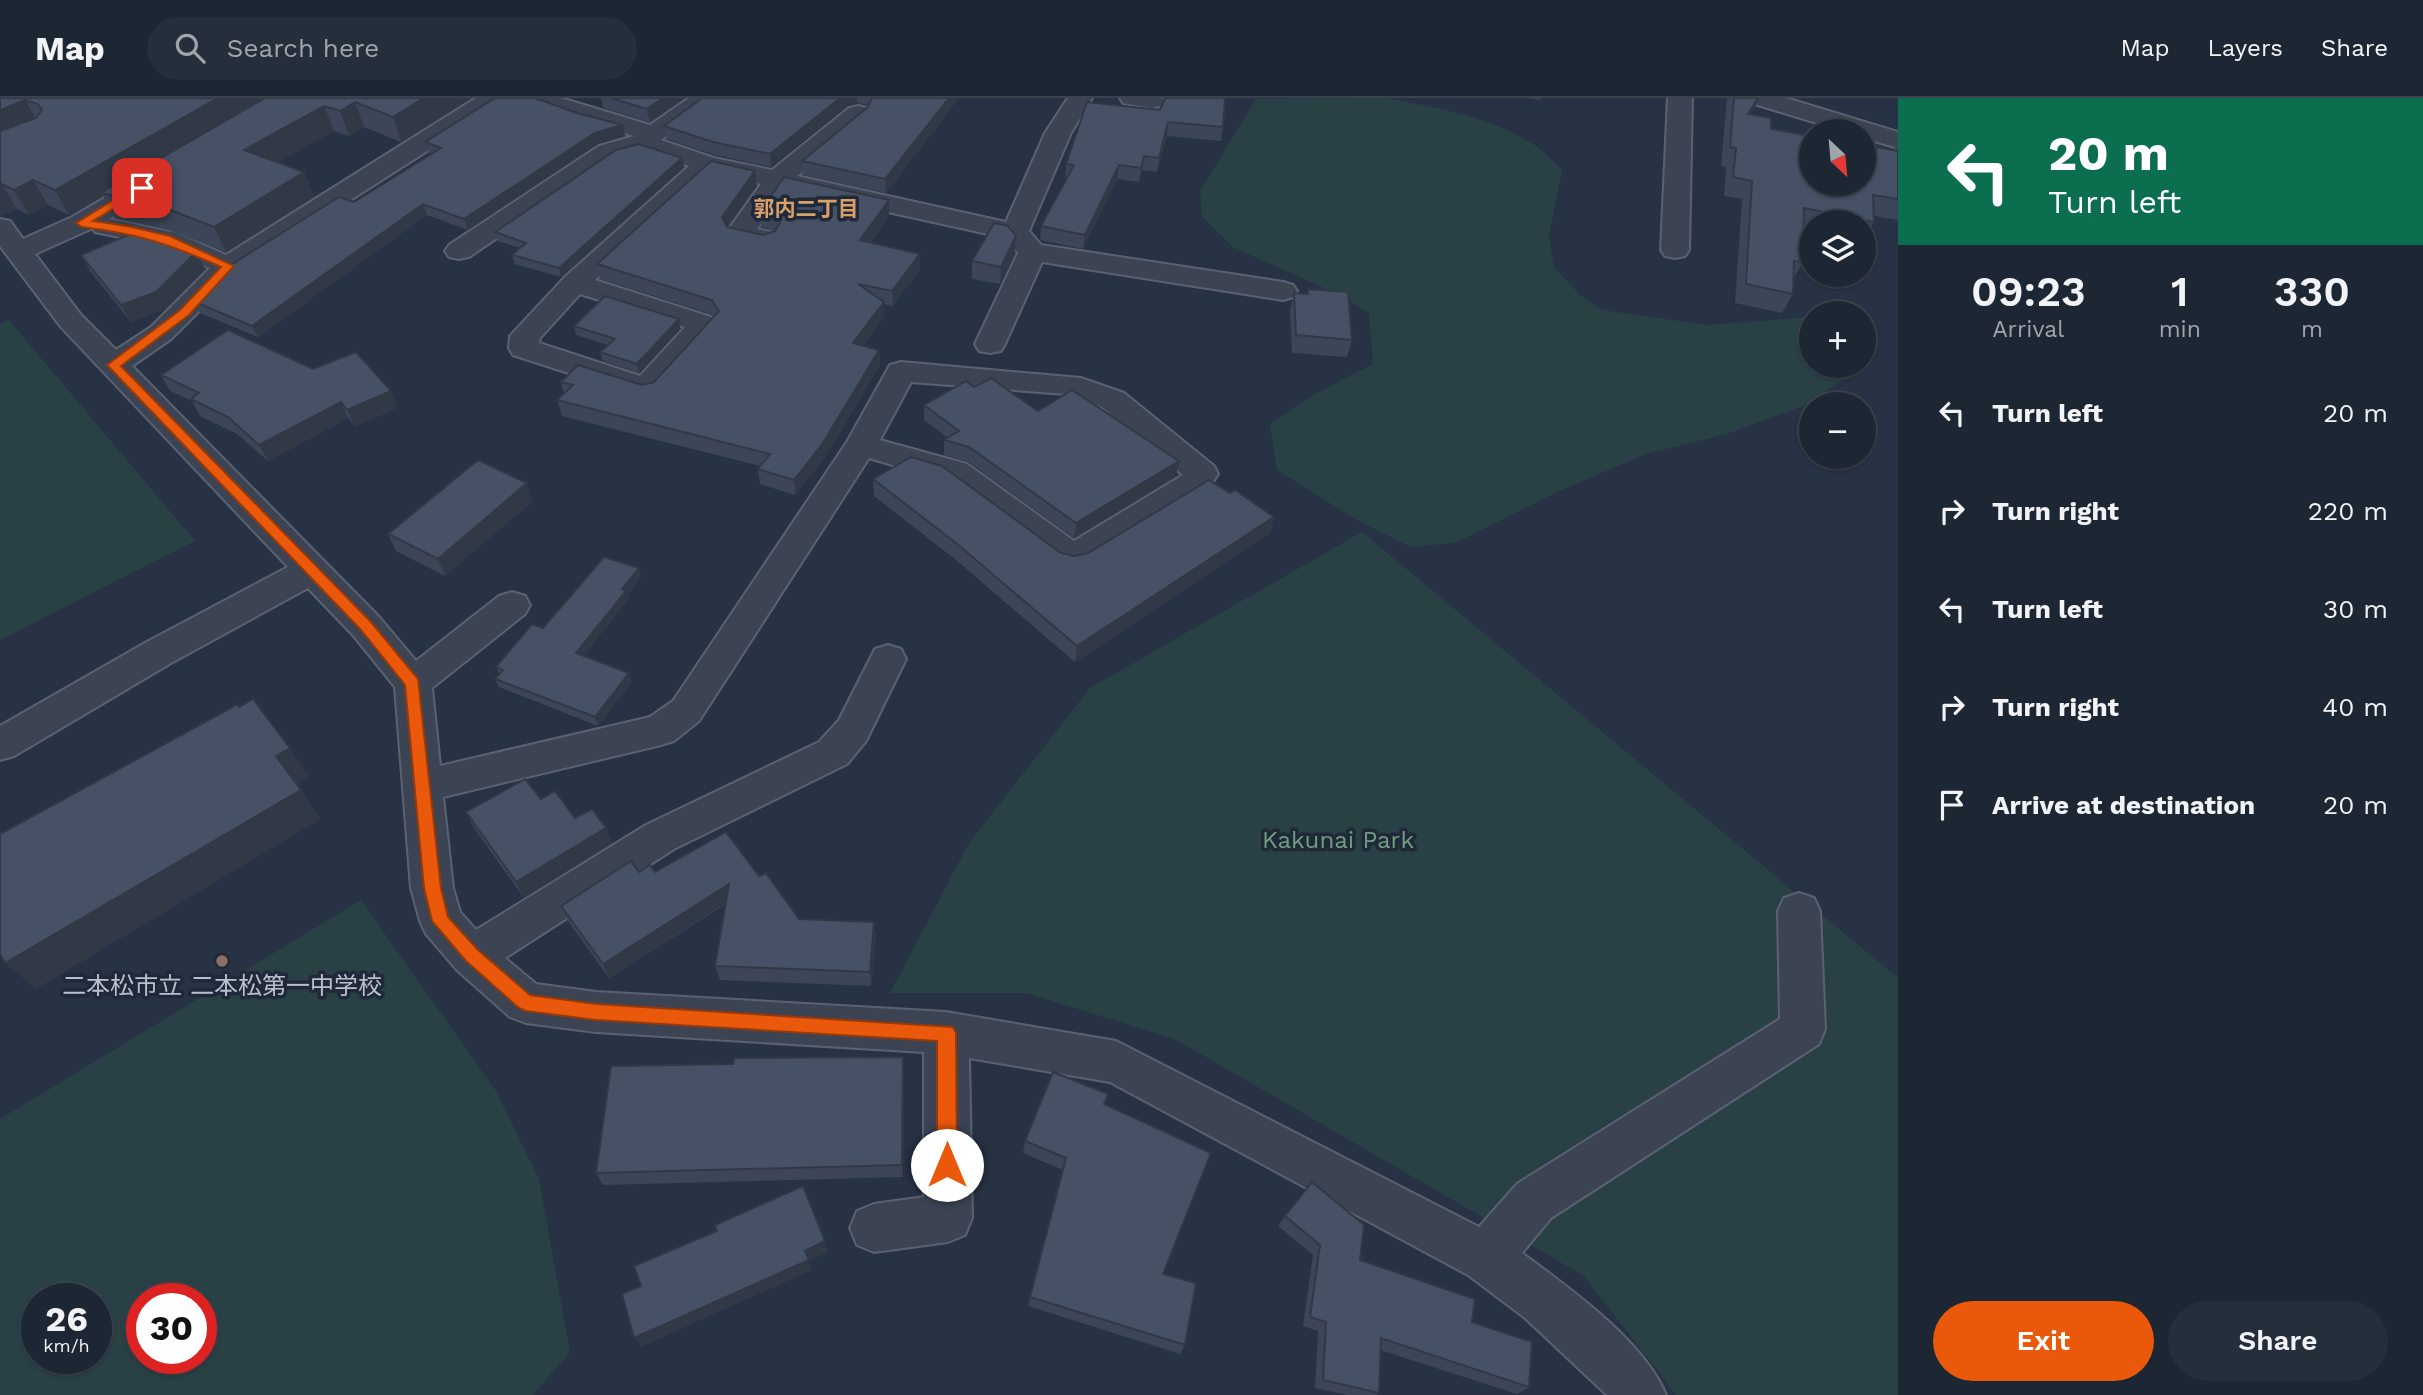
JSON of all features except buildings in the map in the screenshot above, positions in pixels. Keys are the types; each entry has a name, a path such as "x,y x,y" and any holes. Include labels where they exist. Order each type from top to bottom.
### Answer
{"street":[{"path":"113,365 184,312 228,266 493,98"},
{"path":"535,98 648,138 707,164 977,226 1023,242 1283,292"},
{"path":"459,251 608,151 648,138 705,98"},
{"path":"990,344 1058,133 1080,98"},
{"path":"1675,250 1680,98"},
{"path":"1760,98 1898,140"},
{"path":"765,239 740,233 777,179 858,113"},
{"path":"575,284 704,324 646,388 524,348 524,336 575,284 707,164"},
{"path":"174,169 82,223 9,239 71,321 366,626 413,683 432,888 441,921 472,956 526,1003 596,1012 946,1033 1116,1062 1486,1257 1544,1300 1608,1358 1640,1395"},
{"path":"82,223 128,229 166,239 228,266"},
{"path":"421,786 661,730 686,711 861,444 901,372 1070,385 1113,400 1202,474 1191,488 1073,558 955,472 861,444"},
{"path":"0,745 158,653 312,570"},
{"path":"413,683 512,605"},
{"path":"472,956 566,894 660,837 833,753 853,730 888,659"},
{"path":"1486,1257 1534,1201 1803,1029 1798,911"},
{"path":"874,1228 948,1218 946,1033"}],"green space":[{"path":"1386,98 1462,114 1516,134 1541,150 1562,170 1549,236 1554,267 1580,295 1602,310 1708,325 1799,318 1799,378 1844,379 1825,392 1799,392 1799,408 1727,434 1646,454 1557,492 1455,543 1410,547 1355,519 1277,470 1270,424 1313,395 1373,364 1369,313 1339,295 1233,247 1202,217 1200,191 1256,99"},
{"path":"9,320 195,541 0,640 0,324"},
{"name":"Kakunai Park","path":"1362,532 1898,978 1898,1395 1676,1395 1584,1276 1175,1039 1026,993 890,993 969,843 1090,688"},
{"path":"361,900 496,1091 539,1179 570,1352 533,1395 0,1395 0,1119"}],"place":[{"name":"二本松市立 二本松第一中学校","path":"222,961"}],"district":[{"name":"郭内二丁目","path":"806,209"}],"route":[{"path":"142,188 82,223 128,229 166,239 228,266 161,332 113,365 366,626 413,683 432,888 441,921 472,956 526,1003 596,1012 946,1033 947,1165"}]}
